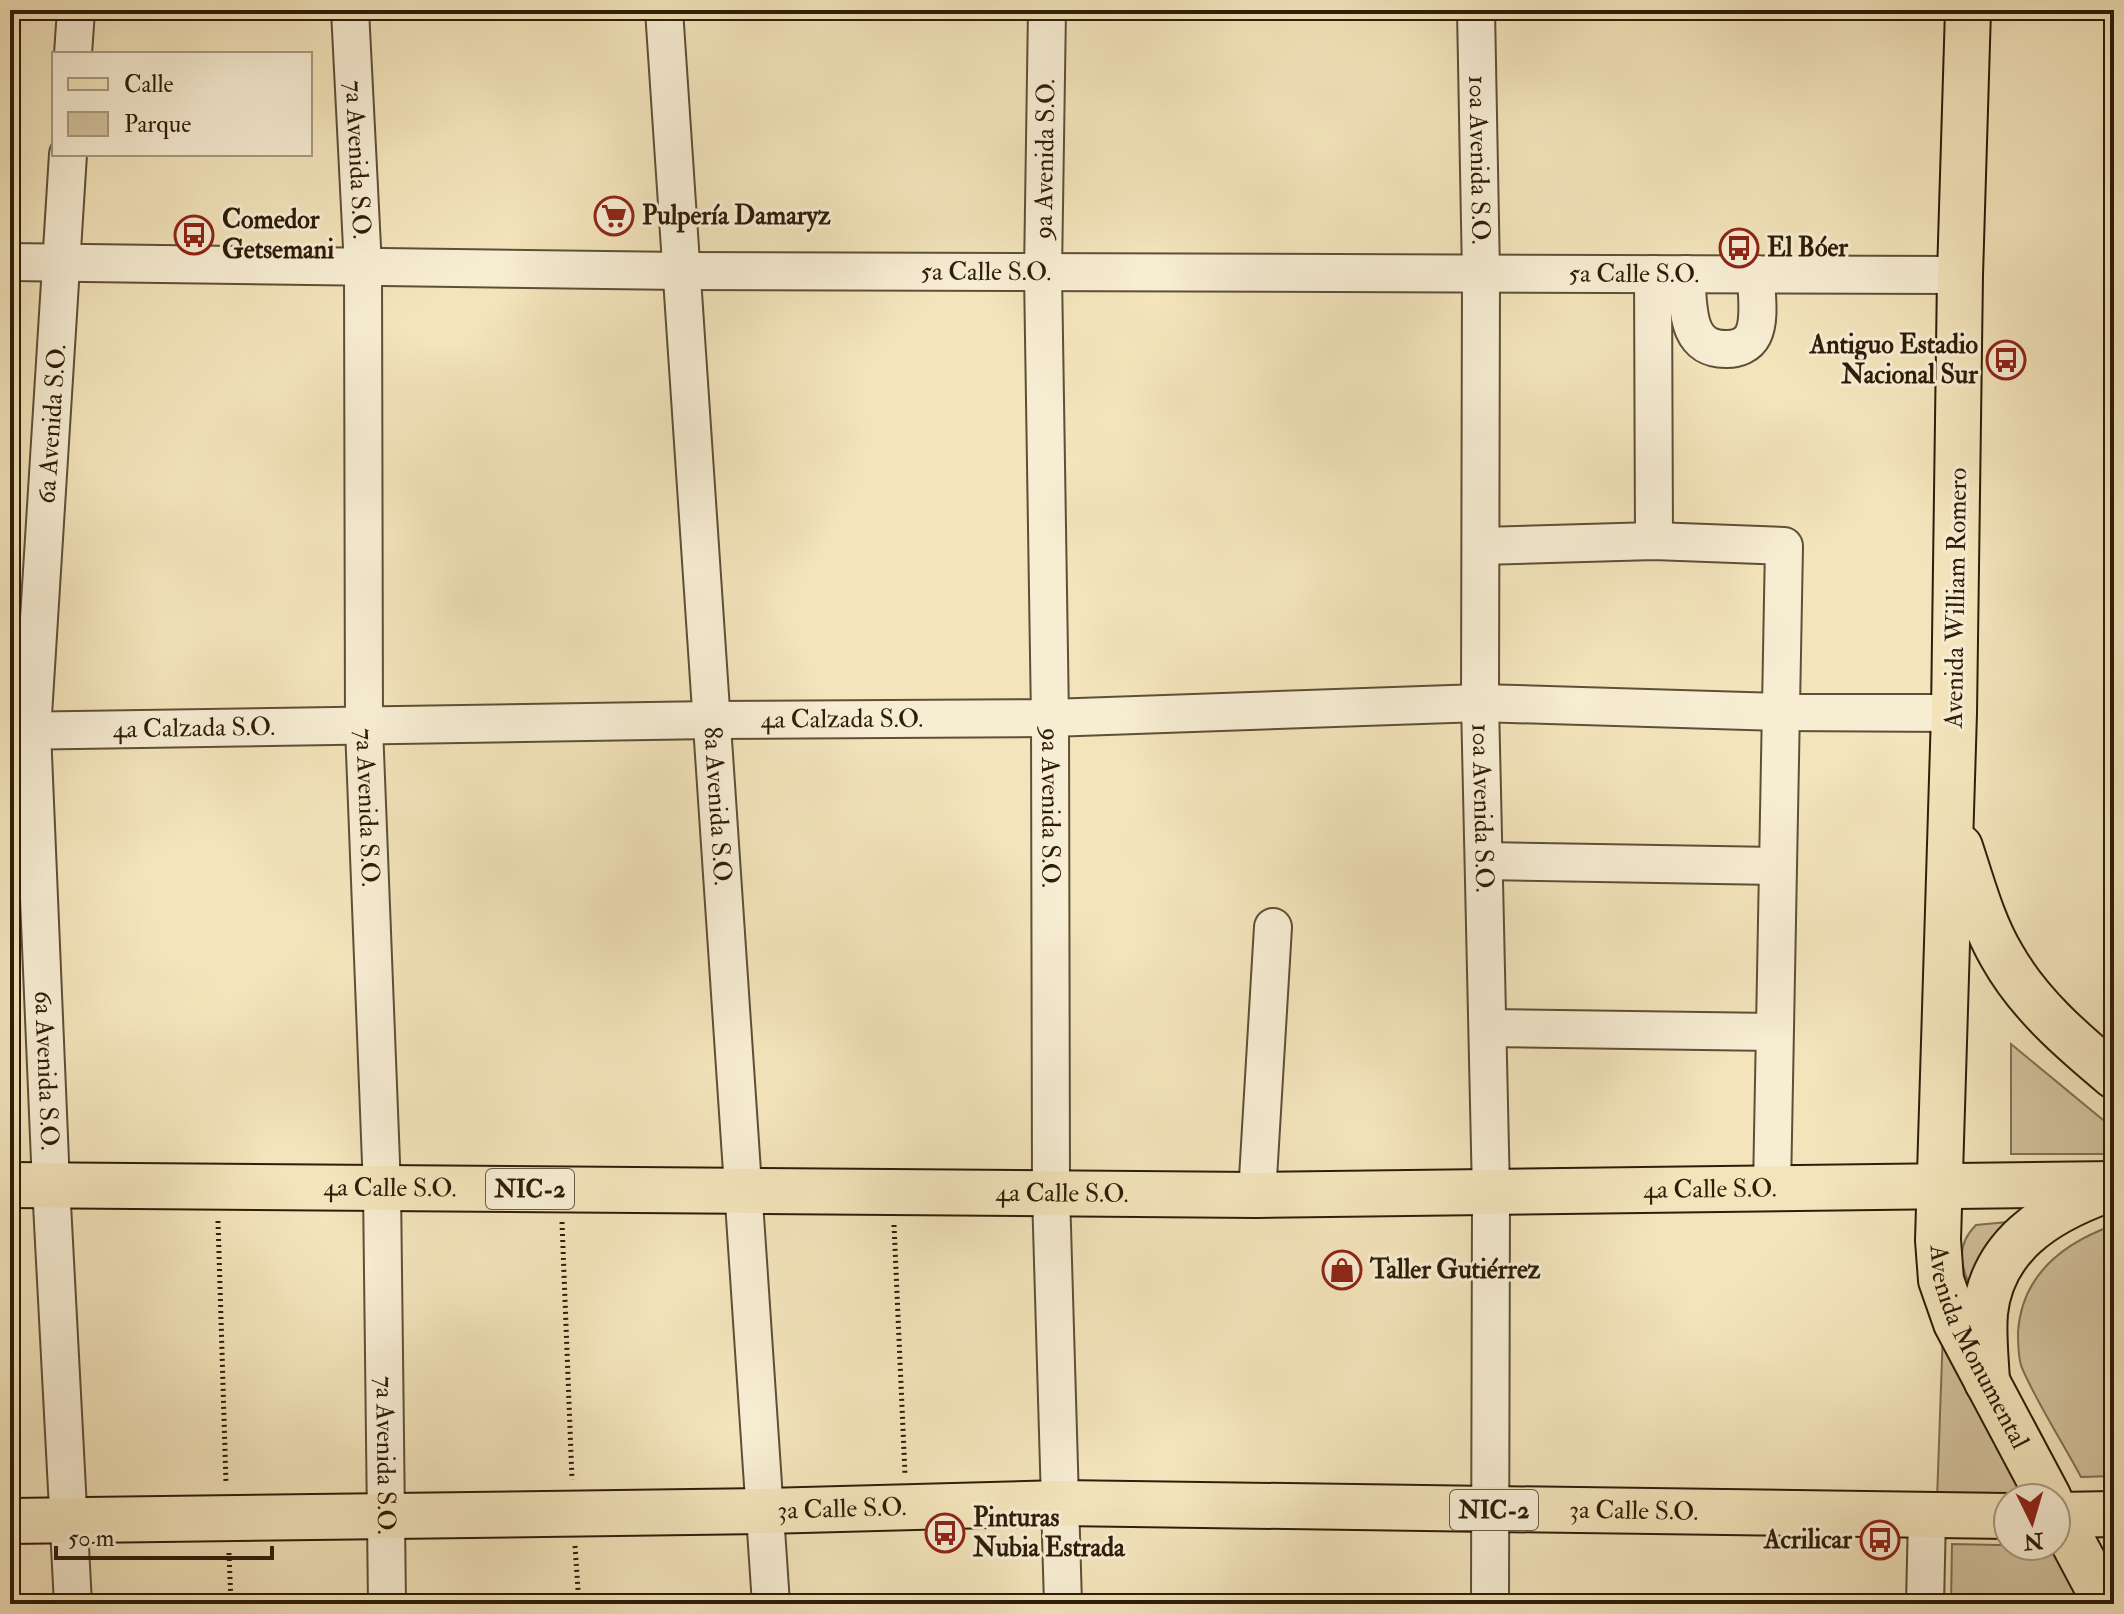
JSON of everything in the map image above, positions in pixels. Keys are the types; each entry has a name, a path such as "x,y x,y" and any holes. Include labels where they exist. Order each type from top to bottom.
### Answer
{"main road":[{"name":"Avenida William Romero","path":"1940,1187 1954,713 1960,275 1968,10"},
{"path":"1952,777 1961,848 1984,919 2001,955 2024,991 2074,1043 2114,1076"},
{"name":"4a Calle S.O.","path":"30,1185 1257,1195 2114,1186"},
{"path":"1987,1382 1985,1312 1994,1277 2007,1253 2022,1236 2048,1216 2114,1186"},
{"name":"Avenida Monumental","path":"1940,1187 1938,1240 1941,1280 1956,1323 2040,1482"},
{"name":"3a Calle S.O.","path":"10,1521 766,1511 1061,1503 1992,1516"},
{"path":"2072,1511 2114,1514"},
{"name":"Avenida Monumental","path":"2072,1541 2106,1604"}],"street":[{"path":"73,52 76,10"},
{"name":"7a Avenida S.O.","path":"350,10 363,267 364,727 382,1188 387,1604"},
{"name":"8a Avenida S.O.","path":"664,10 771,1604"},
{"name":"9a Avenida S.O.","path":"1047,10 1043,273 1050,718 1051,1193 1063,1604"},
{"name":"10a Avenida S.O.","path":"1476,10 1481,274 1480,703 1491,1193 1490,1604"},
{"name":"6a Avenida S.O.","path":"68,156 62,262 21,731 30,1185 69,1520 73,1604"},
{"name":"5a Calle S.O.","path":"10,262 682,271 1960,275"},
{"path":"1669,274 1698,339 1708,348 1729,349 1744,345 1752,338 1756,274"},
{"path":"1654,541 1669,274"},
{"path":"1481,546 1654,541 1784,546 1772,1189"},
{"name":"4a Calzada S.O.","path":"21,731 1050,718 1480,703 1781,712 1954,713"},
{"path":"1484,861 1777,866"},
{"path":"1257,1195 1273,927"},
{"path":"1488,1028 1774,1032"},
{"path":"1925,1604 1927,1517"}],"path":[{"path":"216,1187 231,1604"},
{"path":"561,1189 579,1604"},
{"path":"892,1192 907,1507"}],"green space":[{"path":"2011,1044 2114,1129 2114,1154 2011,1154"},
{"path":"2030,1220 1980,1306 1963,1265 1963,1245 1968,1235 1976,1225"},
{"path":"2114,1225 2114,1476 2081,1477 2022,1368 2018,1332 2028,1293 2048,1264 2078,1241"},
{"path":"1943,1330 1954,1367 2017,1482 1992,1482 1992,1499 1937,1500"},
{"path":"1952,1544 1992,1545 1992,1562 2060,1562 2082,1604 1951,1604"}],"place":[{"name":"Pulpería Damaryz","path":"614,216"},
{"name":"Comedor Getsemani","path":"194,235"},
{"name":"El Bóer","path":"1739,248"},
{"name":"Antiguo Estadio Nacional Sur","path":"2006,360"},
{"name":"Taller Gutiérrez","path":"1342,1270"},
{"name":"Pinturas Nubia Estrada","path":"945,1533"},
{"name":"Acrilicar","path":"1880,1540"}]}
